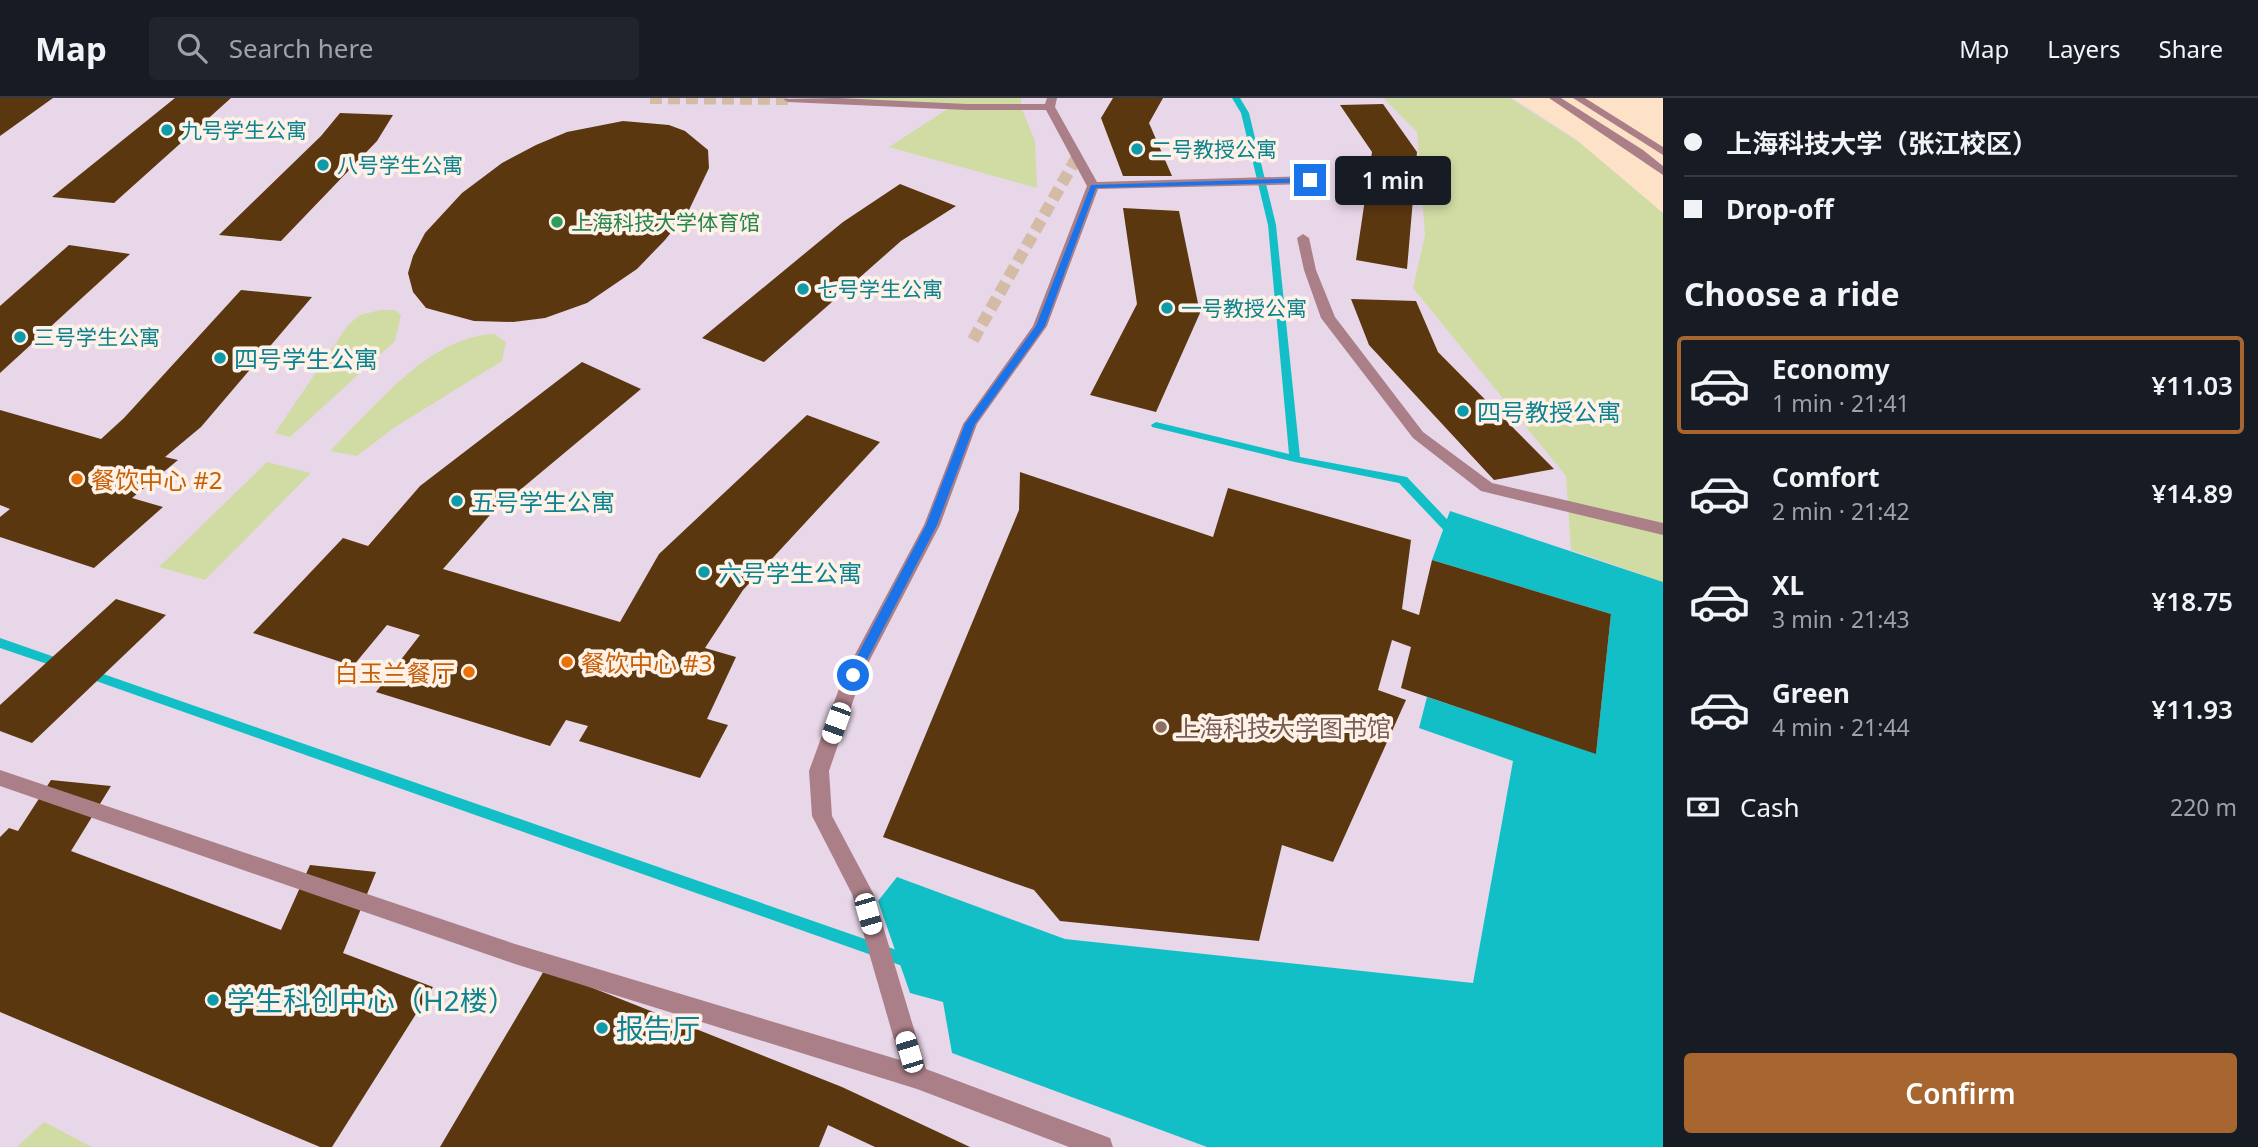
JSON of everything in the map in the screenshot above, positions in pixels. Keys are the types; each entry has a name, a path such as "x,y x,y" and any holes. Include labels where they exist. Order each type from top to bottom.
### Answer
{"street":[{"path":"1554,98 1639,152 1663,172"},
{"path":"1578,98 1663,152"},
{"path":"788,100 967,107 1051,102 1093,186 1040,326 970,424 932,525 853,675 819,771 822,816 862,893 917,1077"},
{"path":"1093,186 1310,180"},
{"path":"1303,238 1310,270 1328,318 1418,435 1487,487 1663,529"},
{"path":"0,778 515,954 917,1077 1101,1147"}],"shaded area":[{"path":"0,98 1512,98 1524,105 1573,137 1663,213 1663,1147 0,1147"}],"green space":[{"path":"825,98 1021,98 1021,107 1035,141 1037,188 889,147 949,108 818,102"},
{"path":"1383,98 1510,98 1579,142 1663,213 1663,582 1571,550 1566,476 1413,288 1425,235 1417,132"},
{"path":"380,310 395,310 401,315 395,341 290,437 275,433 348,325 360,315"},
{"path":"494,334 506,342 502,361 395,427 357,456 330,451 384,395 425,361 447,347 470,338"},
{"path":"267,462 311,473 205,580 159,567"},
{"path":"44,1122 92,1147 17,1147"}],"water":[{"path":"1450,511 1663,582 1663,1147 1207,1147 952,1053 943,1002 910,993 878,901 897,877 1065,939 1473,983 1513,761 1419,728 1427,697 1596,753 1611,614 1432,560"}],"building":[{"path":"0,98 53,98 0,136"},
{"name":"九号学生公寓","path":"175,98 231,98 114,203 52,197"},
{"name":"二号教授公寓","path":"1113,98 1163,98 1149,123 1172,176 1123,176 1101,118"},
{"path":"1383,104 1417,152 1407,269 1356,260 1372,152 1340,105"},
{"name":"八号学生公寓","path":"340,113 393,115 377,141 281,241 219,235 321,136"},
{"name":"上海科技大学体育馆","path":"623,121 669,125 685,131 708,150 709,168 689,210 637,269 587,303 545,318 513,322 474,321 426,308 413,292 408,273 413,256 425,233 462,193 502,163 536,145 567,132"},
{"name":"七号学生公寓","path":"900,184 956,206 901,241 764,362 702,338 843,222"},
{"name":"一号教授公寓","path":"1123,208 1179,211 1200,313 1156,412 1090,395 1137,304"},
{"name":"三号学生公寓","path":"69,245 130,254 0,373 0,306"},
{"path":"241,290 312,297 201,427 165,457 178,460 132,498 163,507 94,568 0,537 0,517 10,509 0,505 0,410 101,439 124,418"},
{"name":"四号教授公寓","path":"1351,299 1416,301 1438,352 1554,469 1494,480 1369,345"},
{"path":"582,362 641,389 490,515 443,569 620,622 659,554 807,415 880,442 743,590 705,648 736,657 707,719 728,725 700,778 579,741 588,726 566,720 550,746 376,692 420,635 387,625 353,666 253,633 343,538 368,546 420,486"},
{"name":"上海科技大学图书馆","path":"1020,472 1213,537 1228,488 1411,540 1402,609 1419,615 1432,560 1611,614 1596,754 1401,688 1411,647 1392,640 1378,690 1406,700 1333,862 1282,845 1259,941 1060,921 1034,890 883,837 1019,510"},
{"path":"116,599 166,615 32,743 0,731 0,705"},
{"name":"学生科创中心（H2楼）","path":"51,780 111,786 71,851 281,930 310,865 376,872 343,953 433,987 332,1147 320,1147 0,1012 0,837 9,828 18,831"},
{"name":"报告厅","path":"545,969 842,1087 970,1147 875,1147 828,1125 819,1147 440,1147"}],"waterway":[{"path":"1236,98 1245,113 1272,225 1295,459"},
{"path":"1156,425 1295,459"},
{"path":"1295,459 1403,480 1455,535"},
{"path":"0,643 62,664"},
{"path":"86,673 911,962"}],"tunnel":[{"path":"650,98 788,99"},
{"path":"973,340 1077,157"}],"place":[{"name":"九号学生公寓","path":"167,130"},
{"name":"二号教授公寓","path":"1137,149"},
{"name":"八号学生公寓","path":"323,165"},
{"name":"上海科技大学体育馆","path":"557,222"},
{"name":"七号学生公寓","path":"803,289"},
{"name":"一号教授公寓","path":"1167,308"},
{"name":"三号学生公寓","path":"20,337"},
{"name":"四号学生公寓","path":"220,358"},
{"name":"四号教授公寓","path":"1463,411"},
{"name":"餐饮中心 #2","path":"77,479"},
{"name":"五号学生公寓","path":"457,501"},
{"name":"六号学生公寓","path":"704,572"},
{"name":"餐饮中心 #3","path":"567,662"},
{"name":"白玉兰餐厅","path":"469,672"},
{"name":"上海科技大学图书馆","path":"1161,727"},
{"name":"学生科创中心（H2楼）","path":"213,1000"},
{"name":"报告厅","path":"602,1028"}],"route":[{"path":"853,675 932,525 970,424 1040,326 1093,186 1310,180"}]}
